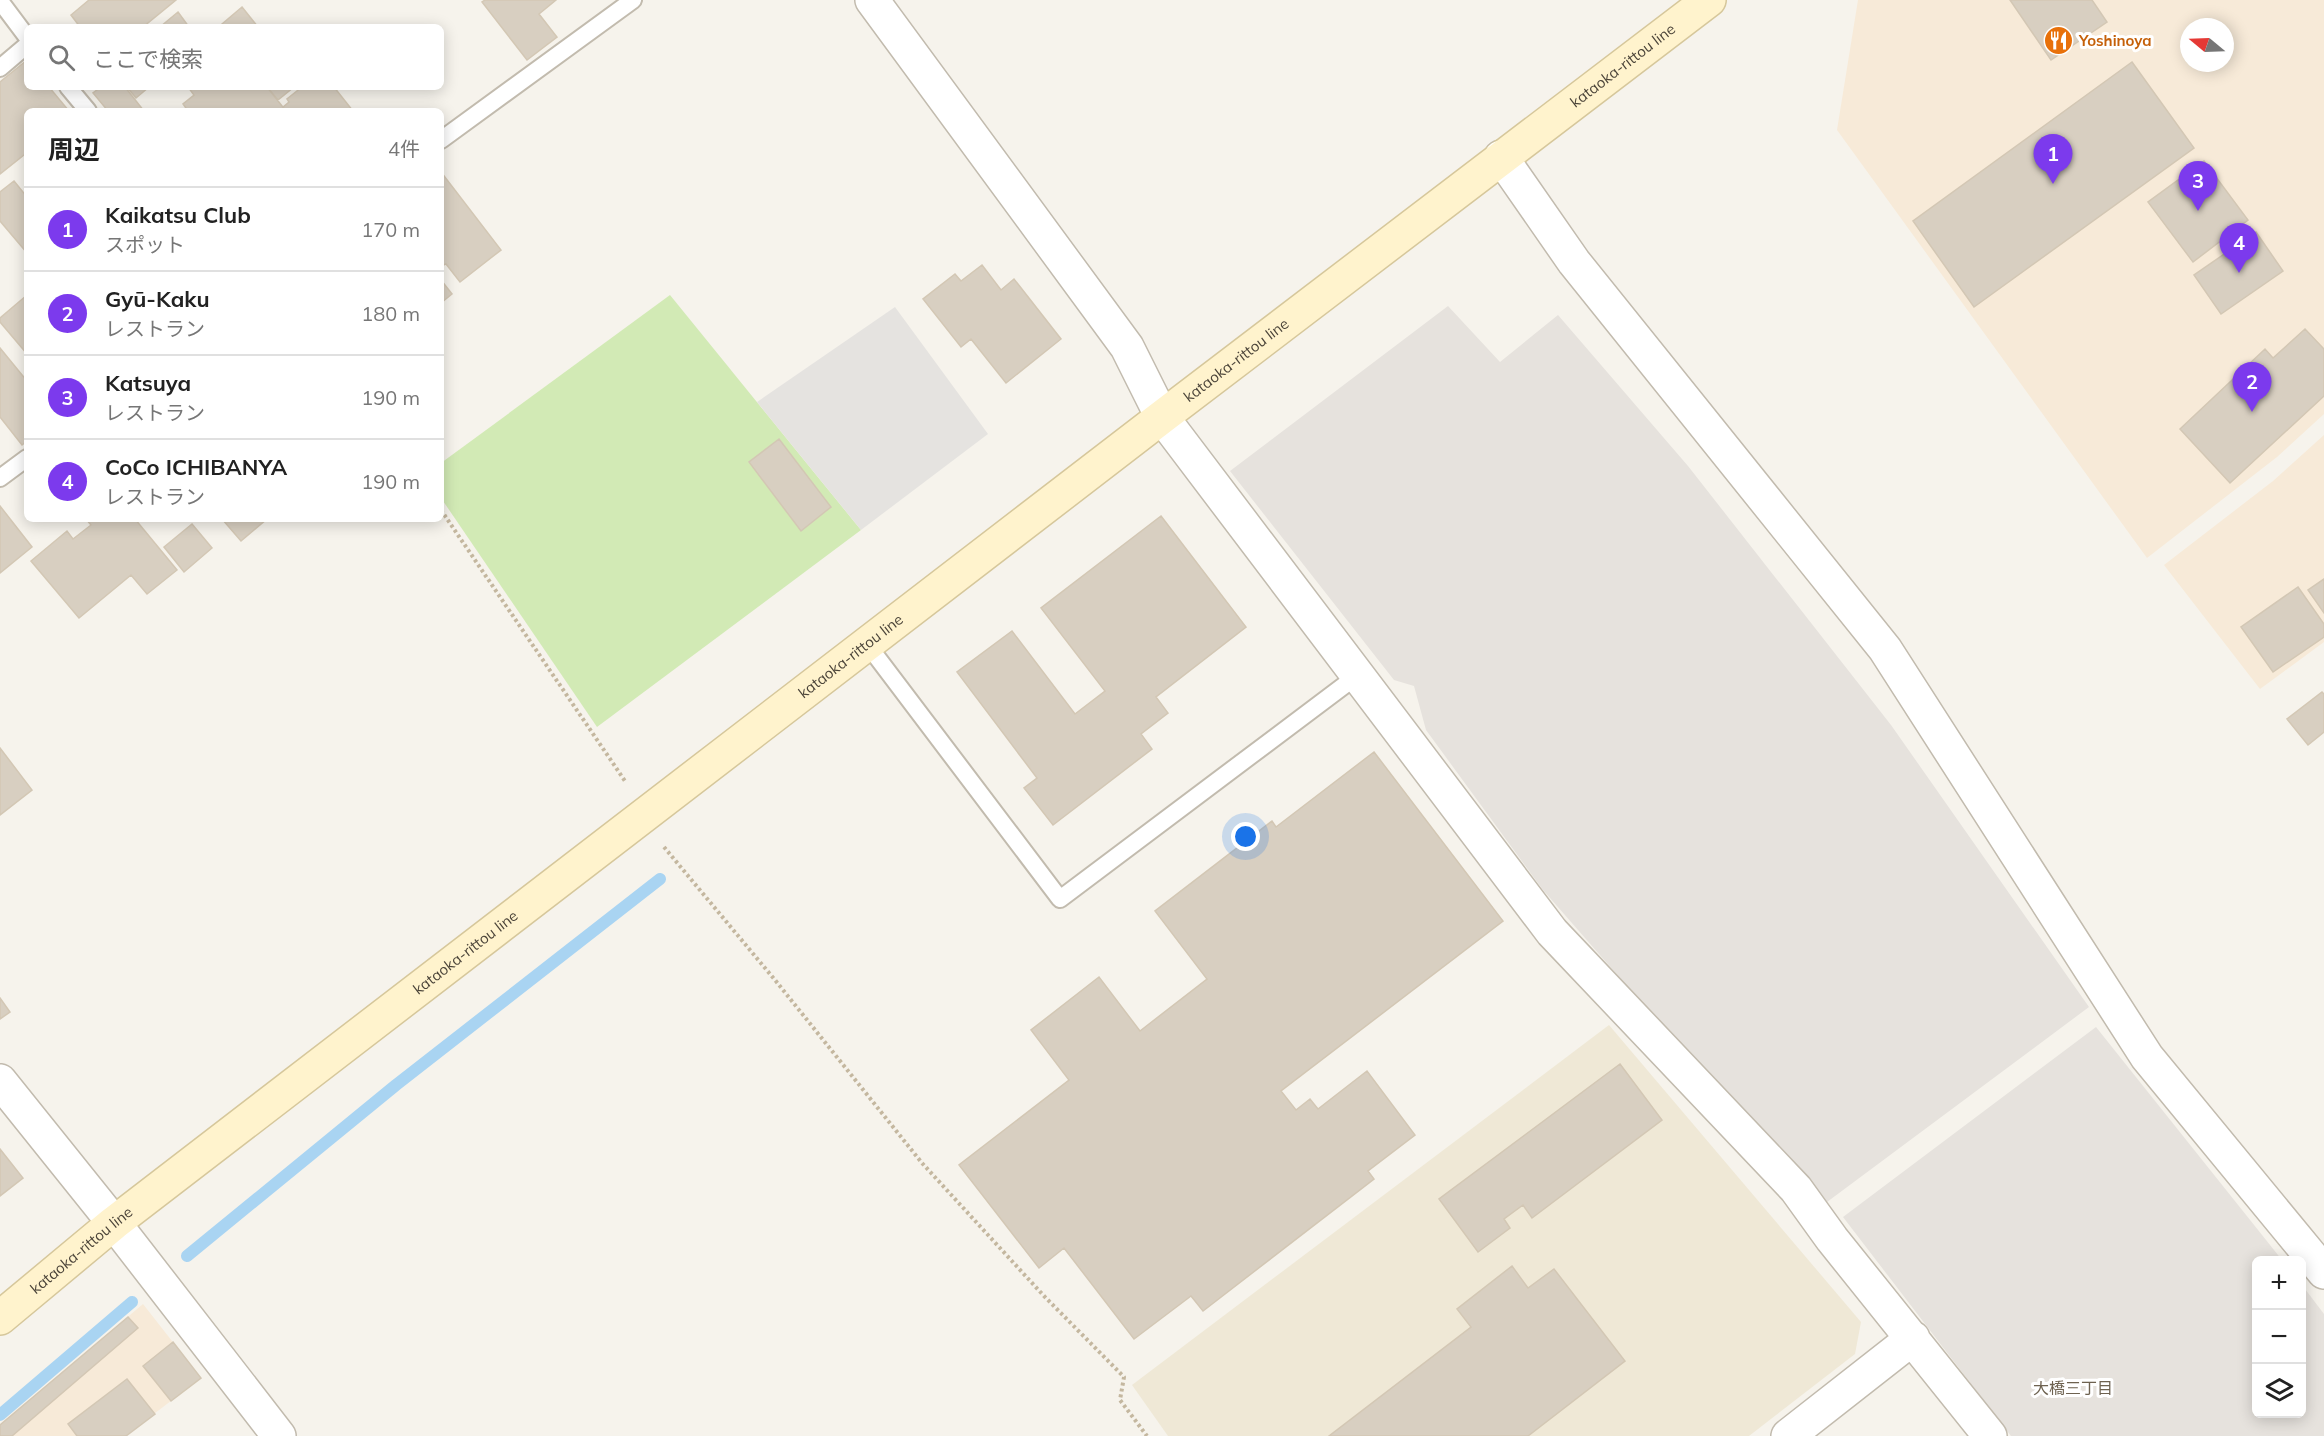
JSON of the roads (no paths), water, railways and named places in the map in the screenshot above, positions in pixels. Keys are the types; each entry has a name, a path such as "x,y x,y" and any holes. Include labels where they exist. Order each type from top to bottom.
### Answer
{"main road":[{"name":"kataoka-rittou line","path":"0,1318 114,1223 1501,157 1709,0"}],"street":[{"path":"872,0 1127,347 1162,417 1552,932 1796,1189 1832,1239 1990,1436"},
{"path":"1501,157 1574,262 1885,649 2148,1057 2324,1272"},
{"path":"0,1082 114,1223 279,1436"},
{"path":"1788,1436 1913,1338"}],"lane":[{"path":"444,138 633,0"},
{"path":"0,1 24,33"},
{"path":"0,68 24,48"},
{"path":"70,90 86,108"},
{"path":"0,478 24,460"},
{"path":"867,644 1060,899 1358,675"}],"waterway":[{"path":"187,1256 396,1085 660,879"},
{"path":"0,1415 132,1302"}],"place":[{"name":"Yoshinoya","path":"2058,41"},
{"name":"Kaikatsu Club","path":"2053,184"},
{"name":"Katsuya","path":"2198,211"},
{"name":"CoCo ICHIBANYA","path":"2239,273"},
{"name":"Gyū-Kaku","path":"2252,412"}],"district":[{"name":"大橋三丁目","path":"2073,1388"}]}
